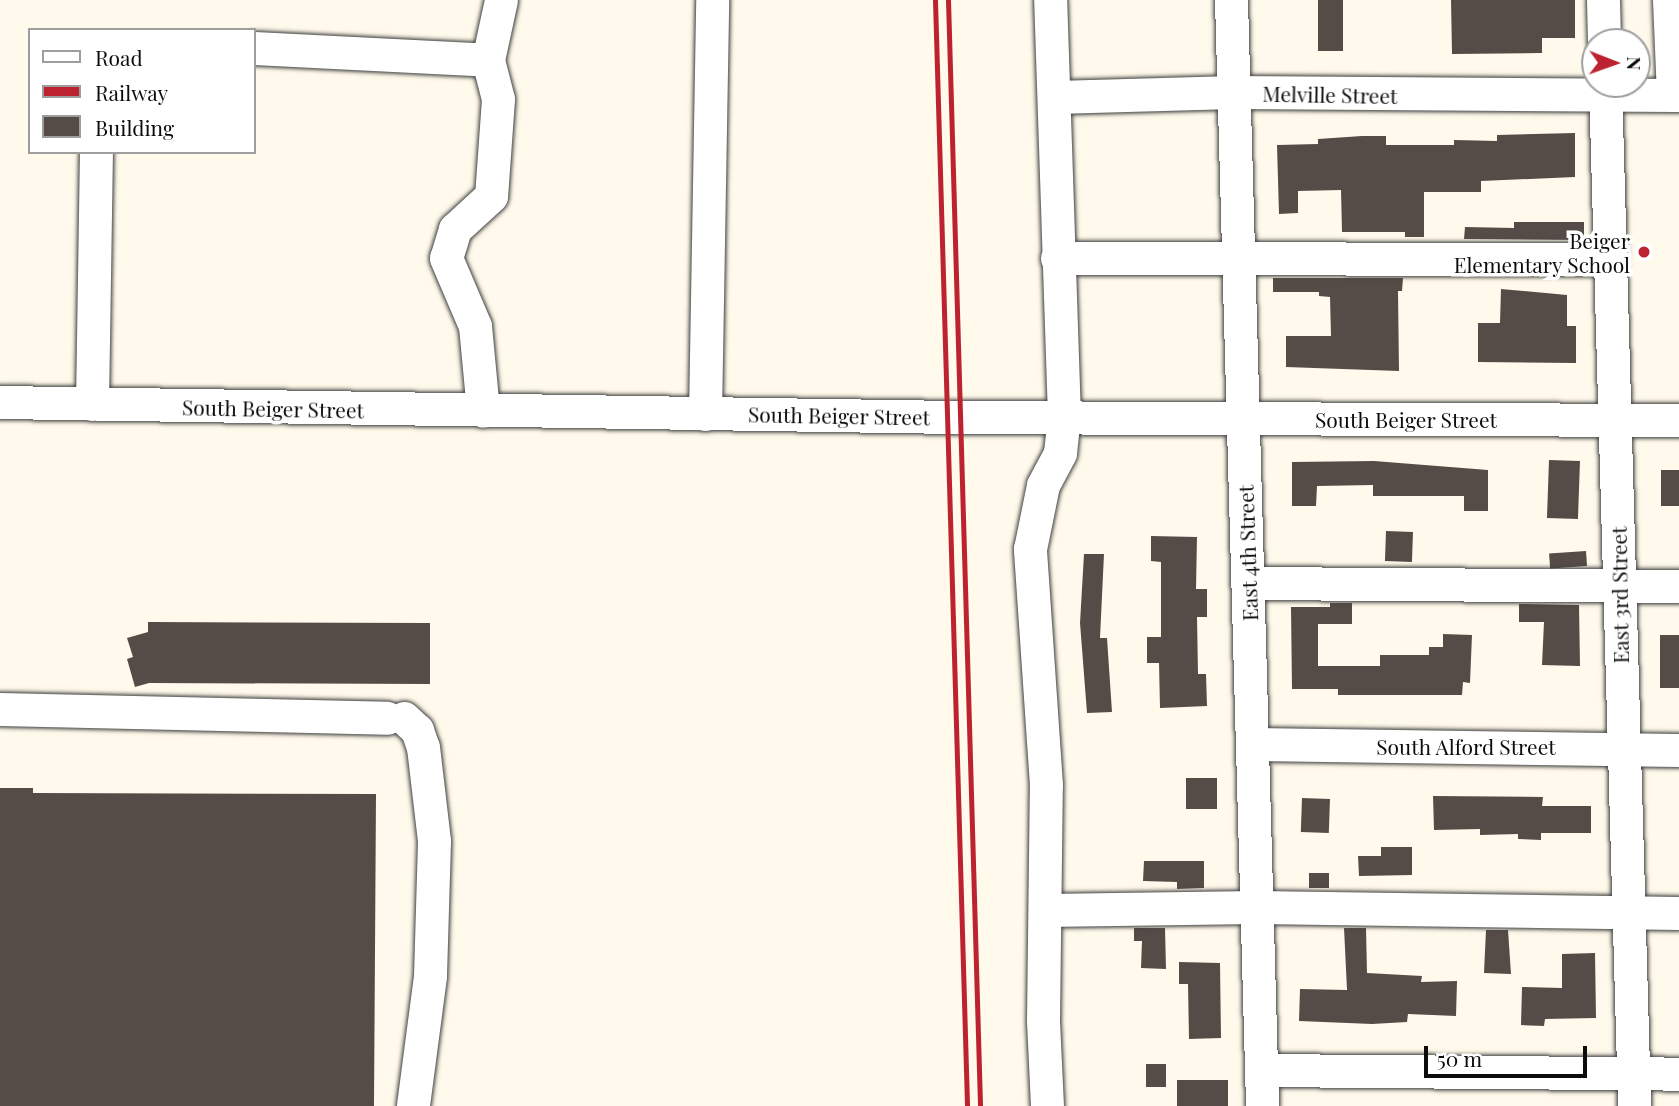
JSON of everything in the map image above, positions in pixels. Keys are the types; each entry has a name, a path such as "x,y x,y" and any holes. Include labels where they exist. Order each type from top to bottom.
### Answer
{"street":[{"path":"483,411 475,326 446,258 455,229 491,195 498,99 488,60 501,0"},
{"path":"705,414 712,0"},
{"path":"1047,1106 1046,785 1030,549 1043,485 1060,453 1064,417 1050,0"},
{"name":"East 4th Street","path":"1231,0 1262,1106"},
{"path":"1603,0 1604,28"},
{"path":"1669,0 1675,46 1676,95"},
{"path":"256,48 488,60"},
{"name":"Melville Street","path":"1055,97 1234,92 1581,91"},
{"name":"Melville Street","path":"1651,94 1676,95"},
{"name":"East 3rd Street","path":"1605,98 1634,1106"},
{"path":"92,404 96,154"},
{"path":"1057,258 1610,259"},
{"name":"South Beiger Street","path":"0,402 705,414 1679,420"},
{"path":"1248,583 1679,586"},
{"path":"0,709 395,718 416,730 423,747 434,841 430,976 413,1106"},
{"name":"South Alford Street","path":"1253,744 1679,750"},
{"path":"1045,910 1256,907 1679,913"},
{"path":"1261,1070 1679,1074"}],"building":[{"path":"1318,0 1343,0 1343,51 1318,51"},
{"path":"1451,0 1575,0 1575,38 1542,38 1542,53 1452,54"},
{"path":"1575,133 1575,177 1481,181 1481,192 1424,192 1424,237 1405,237 1405,232 1342,232 1341,190 1298,191 1298,213 1279,214 1277,145 1318,144 1318,139 1386,136 1386,145 1454,145 1454,140 1497,141 1497,135"},
{"path":"1514,222 1584,222 1584,240 1464,239 1465,227 1514,228"},
{"path":"1273,278 1403,278 1402,291 1398,291 1399,371 1286,367 1286,336 1331,336 1330,297 1319,296 1319,292 1273,292"},
{"path":"1501,289 1567,295 1567,326 1576,326 1576,363 1478,362 1478,323 1500,323"},
{"path":"1549,460 1580,461 1578,519 1547,518"},
{"path":"1374,461 1488,470 1488,511 1464,511 1464,496 1373,496 1373,485 1317,486 1316,506 1292,506 1292,462"},
{"path":"1661,470 1679,470 1679,506 1661,506"},
{"path":"1386,531 1413,532 1412,562 1385,561"},
{"path":"1151,536 1197,537 1196,589 1207,589 1207,617 1197,617 1198,674 1206,674 1207,706 1160,708 1159,663 1147,663 1147,637 1161,637 1161,562 1151,561"},
{"path":"1586,551 1587,566 1550,569 1549,554"},
{"path":"1084,554 1104,554 1100,638 1107,638 1112,712 1087,713 1080,623"},
{"path":"1330,603 1352,603 1352,624 1318,624 1318,666 1380,666 1380,655 1429,655 1429,647 1443,647 1443,634 1472,635 1470,683 1463,682 1462,695 1338,695 1338,689 1292,689 1291,607 1330,607"},
{"path":"1519,604 1579,605 1580,666 1542,665 1544,622 1519,622"},
{"path":"148,622 430,623 430,684 149,683 135,687 127,659 133,657 127,638 148,632"},
{"path":"1660,635 1679,635 1679,688 1660,688"},
{"path":"1186,778 1217,778 1217,809 1186,809"},
{"path":"0,788 33,788 33,793 376,794 374,1106 0,1106"},
{"path":"1433,796 1543,797 1542,806 1591,806 1591,833 1541,833 1541,840 1518,839 1518,834 1480,835 1480,829 1434,830"},
{"path":"1302,798 1330,799 1329,833 1301,832"},
{"path":"1381,847 1412,847 1412,875 1359,876 1358,856 1381,856"},
{"path":"1144,861 1204,861 1204,888 1177,889 1177,882 1143,881"},
{"path":"1309,873 1329,873 1329,888 1309,888"},
{"path":"1134,928 1165,928 1166,969 1141,968 1142,941 1134,941"},
{"path":"1344,928 1366,928 1367,973 1422,976 1421,982 1457,981 1456,1016 1408,1014 1407,1022 1372,1024 1299,1021 1300,989 1347,990"},
{"path":"1486,930 1508,930 1511,974 1484,973"},
{"path":"1595,953 1596,1018 1545,1019 1544,1026 1521,1025 1522,987 1562,988 1562,954"},
{"path":"1179,962 1220,963 1221,1038 1189,1039 1188,984 1179,984"},
{"path":"1146,1064 1166,1064 1166,1087 1146,1087"},
{"path":"1177,1080 1228,1080 1228,1106 1177,1106"}],"railway":[{"path":"935,0 967,1106"},
{"path":"948,0 980,1106"}],"place":[{"name":"Beiger Elementary School","path":"1644,252"}]}
